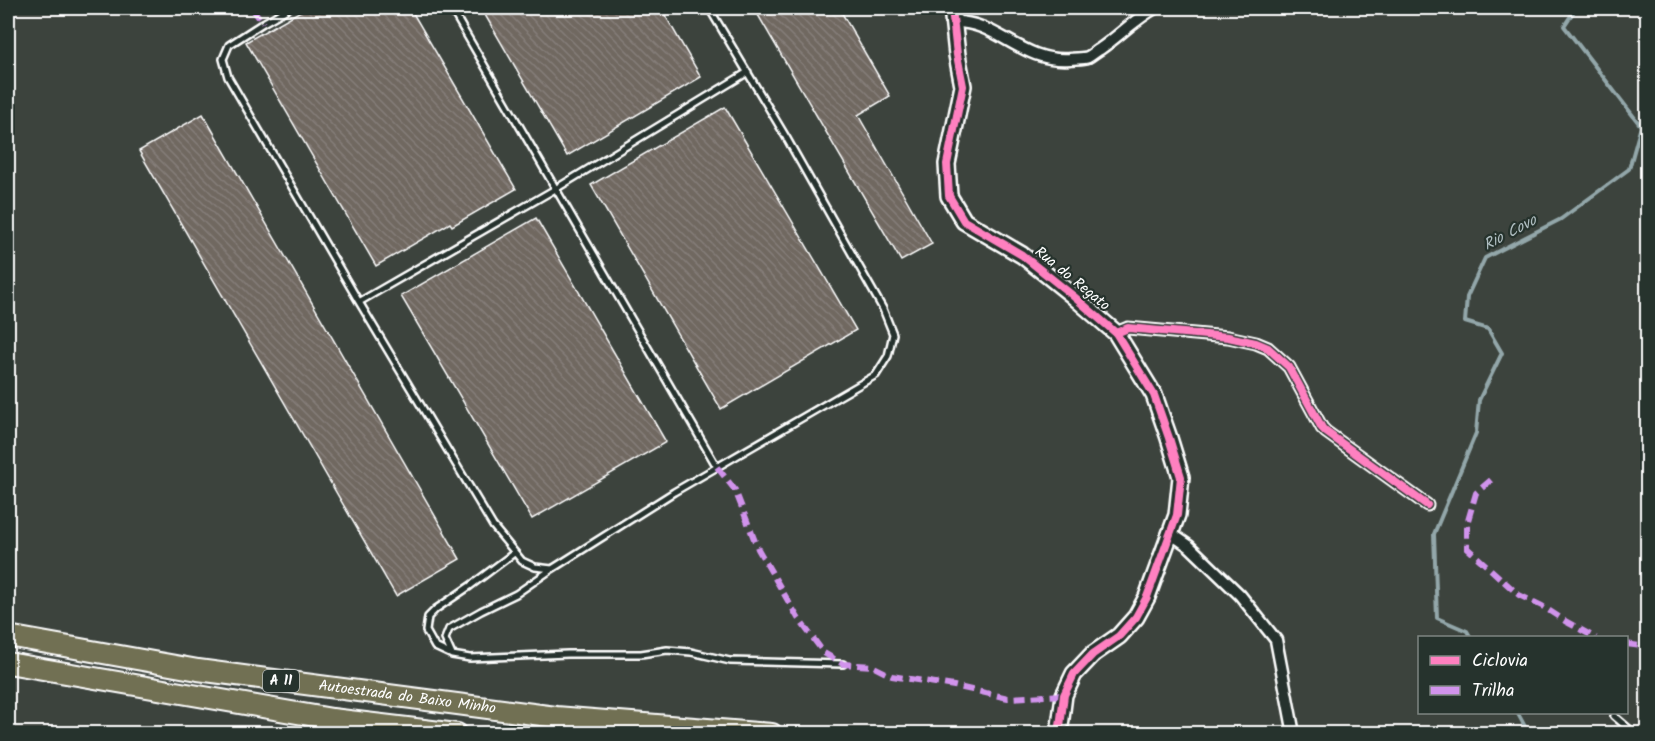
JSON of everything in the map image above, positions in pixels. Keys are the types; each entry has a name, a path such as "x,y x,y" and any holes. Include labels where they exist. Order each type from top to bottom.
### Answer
{"highway":[{"name":"Autoestrada do Baixo Minho","path":"8,636 198,670 556,717 772,734"},
{"name":"Autoestrada do Baixo Minho","path":"8,663 332,719 457,734"}],"street":[{"path":"953,15 986,28 1036,56 1063,59 1088,57 1155,8"},
{"name":"Rua do Regato","path":"953,15 963,86 947,164 949,196 964,220 1022,255 1116,333 1154,395 1181,477 1177,515 1147,597 1136,617 1119,636 1093,654 1074,674 1064,695 1059,727"},
{"path":"1116,333 1128,328 1228,337 1268,348 1289,368 1326,432 1427,505"},
{"path":"1170,533 1189,546 1240,595 1276,640 1294,734"}],"lane":[{"path":"289,8 229,45 223,59 228,77 493,526 522,561 535,567 552,569"},
{"path":"451,8 717,467"},
{"path":"452,655 445,639 449,629 516,594 674,492 876,375 888,356 893,334 883,309 709,8"},
{"path":"359,302 556,188 748,72"},
{"path":"514,553 428,617 426,631 435,647 452,655 470,658 641,654 667,650 691,652 730,661 843,664"},
{"path":"1614,716 1635,734"}],"building":[{"path":"306,8 410,8 516,189 452,226 450,223 376,266 246,42"},
{"path":"481,8 661,8 701,77 567,156"},
{"path":"754,8 839,8 890,96 858,115 932,244 901,261"},
{"path":"725,107 856,330 721,409 591,185"},
{"path":"203,114 460,559 396,596 139,151"},
{"path":"536,218 666,442 532,519 401,296"}],"waterway":[{"name":"Rio Covo","path":"1470,636 1467,631 1437,618 1434,534 1476,433 1479,400 1502,353 1488,329 1465,322 1467,297 1485,258 1561,219 1629,169 1641,126 1564,26 1576,8"},
{"name":"Rio Covo","path":"1518,714 1529,734"}],"marked path":[{"path":"252,8 263,23"},
{"path":"717,467 735,490 758,549 798,618 824,653 843,664 872,666 892,676 1008,698 1064,695"},
{"path":"1491,480 1476,493 1467,524 1467,548 1519,595 1592,636"},
{"path":"1628,644 1648,647"}],"cycle path":[{"path":"952,8 963,86 947,164 949,196 964,221 1022,255 1116,333 1154,395 1181,477 1177,515 1147,597 1136,617 1119,636 1093,654 1074,674 1064,695 1059,734"},
{"path":"1116,333 1128,328 1228,337 1268,348 1289,367 1326,432 1427,505"}]}
